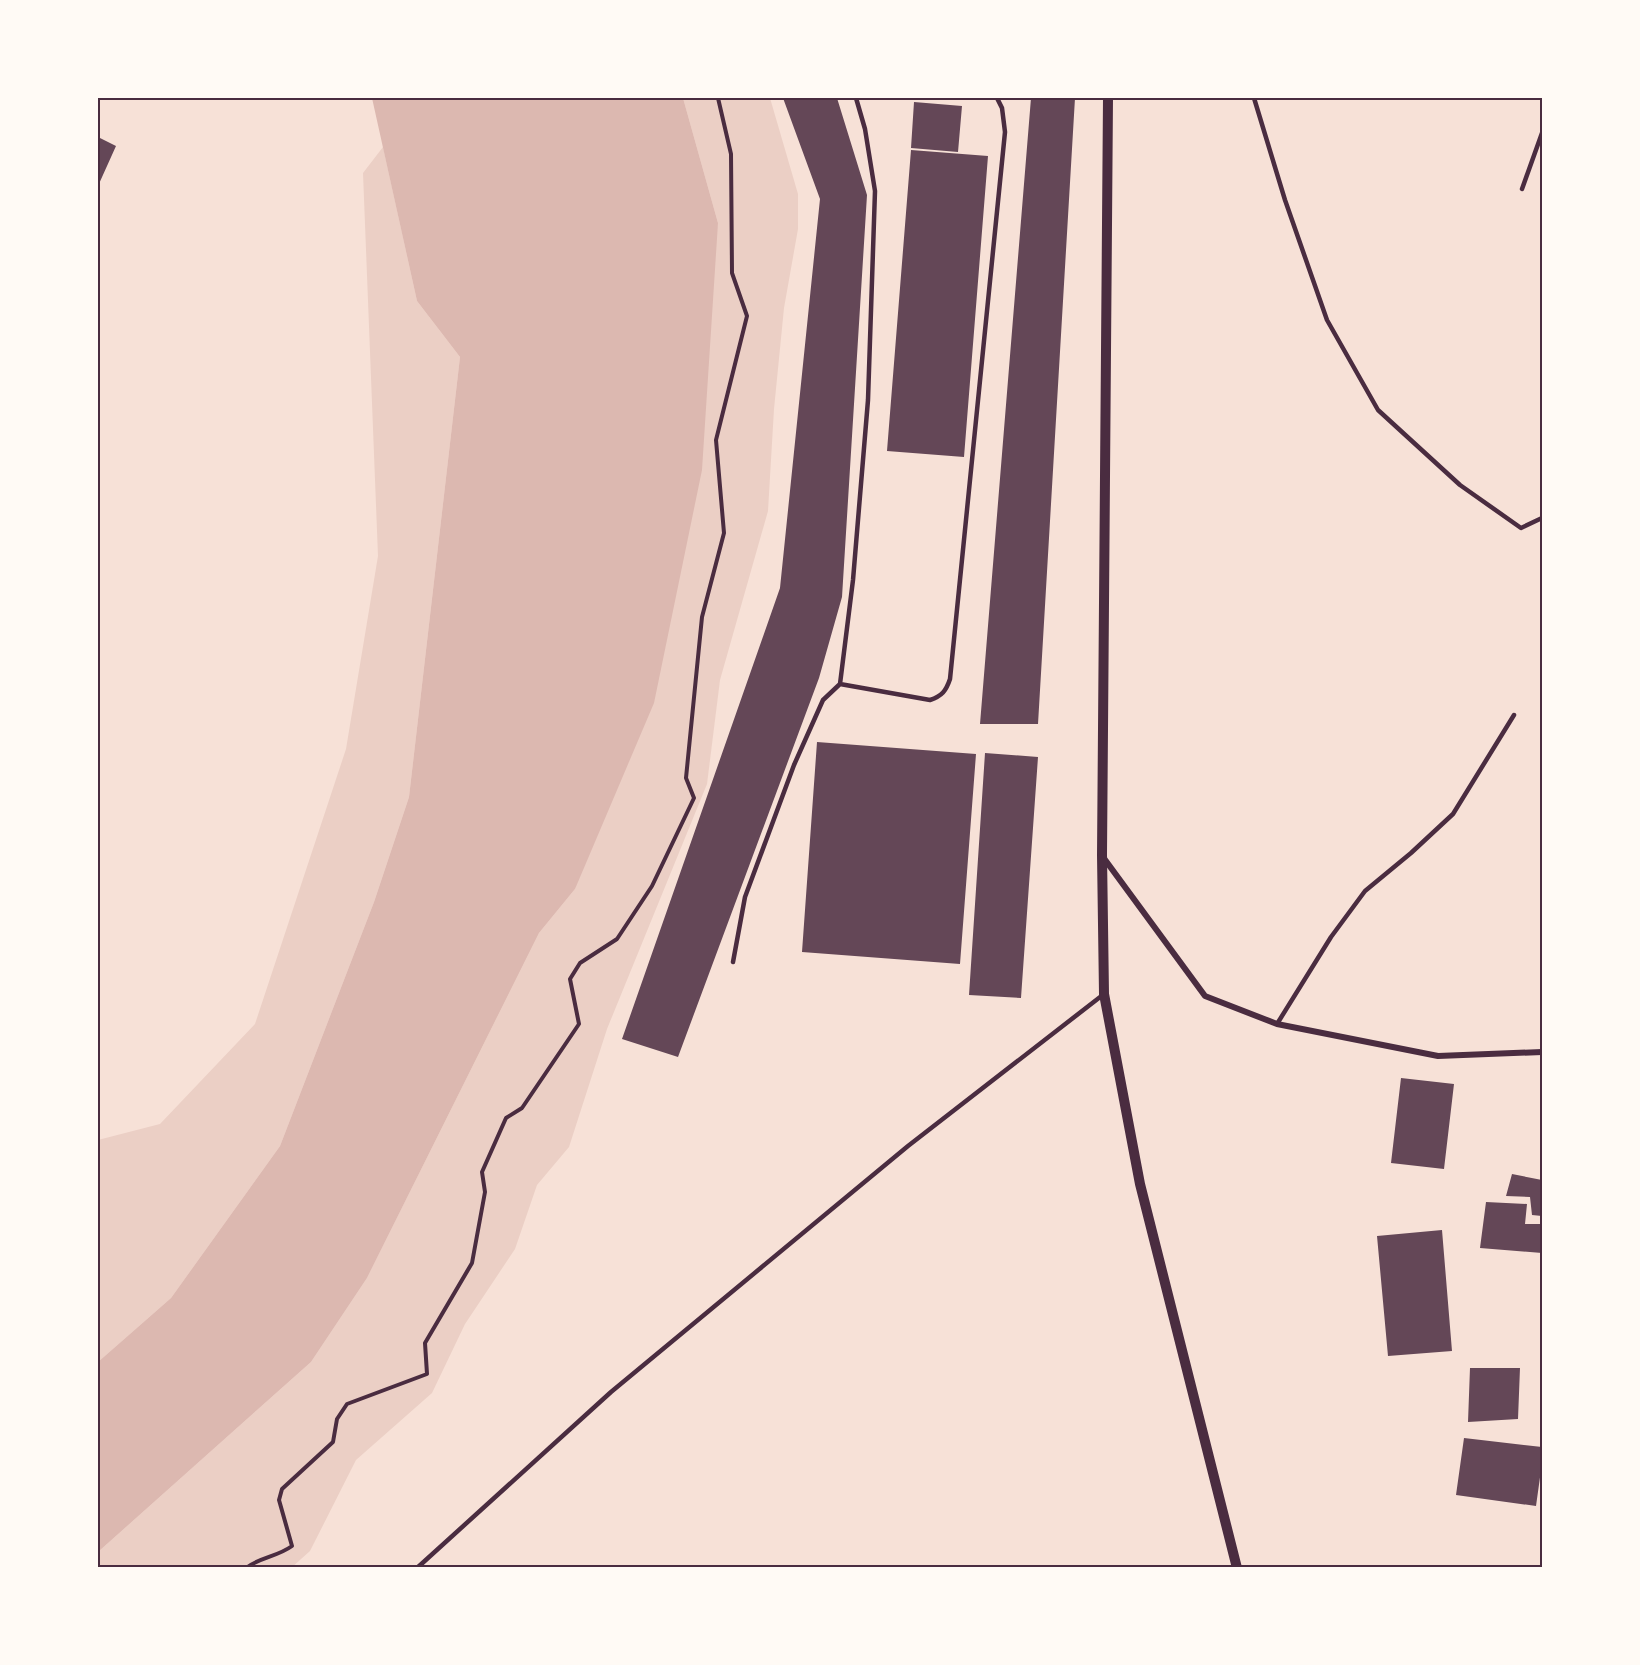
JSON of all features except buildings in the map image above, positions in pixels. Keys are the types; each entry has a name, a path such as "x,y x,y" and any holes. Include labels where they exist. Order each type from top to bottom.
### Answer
{"street":[{"path":"1108,98 1102,855 1104,994 1140,1184 1237,1568"},
{"path":"1102,855 1205,996 1277,1024 1438,1056 1542,1052"}],"lane":[{"path":"733,962 745,897 794,765 823,700 840,684 853,580 868,400 875,191 865,129 856,98"},
{"path":"840,684 930,700 940,696 947,689 950,679 1005,132 1002,108 997,98"},
{"path":"1254,98 1285,200 1327,321 1378,410 1460,485 1521,528 1542,518"},
{"path":"1522,189 1542,133"},
{"path":"1277,1024 1331,938 1365,891 1453,814 1514,715"},
{"path":"417,1568 611,1392 908,1146 1104,994"}],"path":[{"path":"246,1568 254,1561 282,1554 292,1546 279,1500 282,1489 333,1442 337,1419 347,1404 427,1374 424,1343 472,1263 485,1192 482,1172 506,1118 522,1108 579,1024 570,979 580,963 617,939 652,886 694,798 686,778 702,617 724,533 716,441 747,316 732,273 731,154 718,98"}],"shaded area":[{"path":"372,98 683,98 718,223 702,470 654,703 575,889 539,933 367,1278 311,1362 98,1552 98,1362 171,1298 280,1146 374,902 409,797 460,357 417,301"},
{"path":"683,98 770,98 798,194 798,229 784,308 774,409 768,511 720,680 707,784 607,1029 569,1147 537,1185 515,1249 465,1324 432,1393 356,1460 310,1551 291,1568 98,1567 98,1552 311,1362 367,1278 539,933 575,889 718,223"},
{"path":"383,147 417,301 460,357 409,797 374,902 280,1146 171,1298 98,1362 98,1140 160,1124 255,1024 346,749 378,556 363,173"}]}
